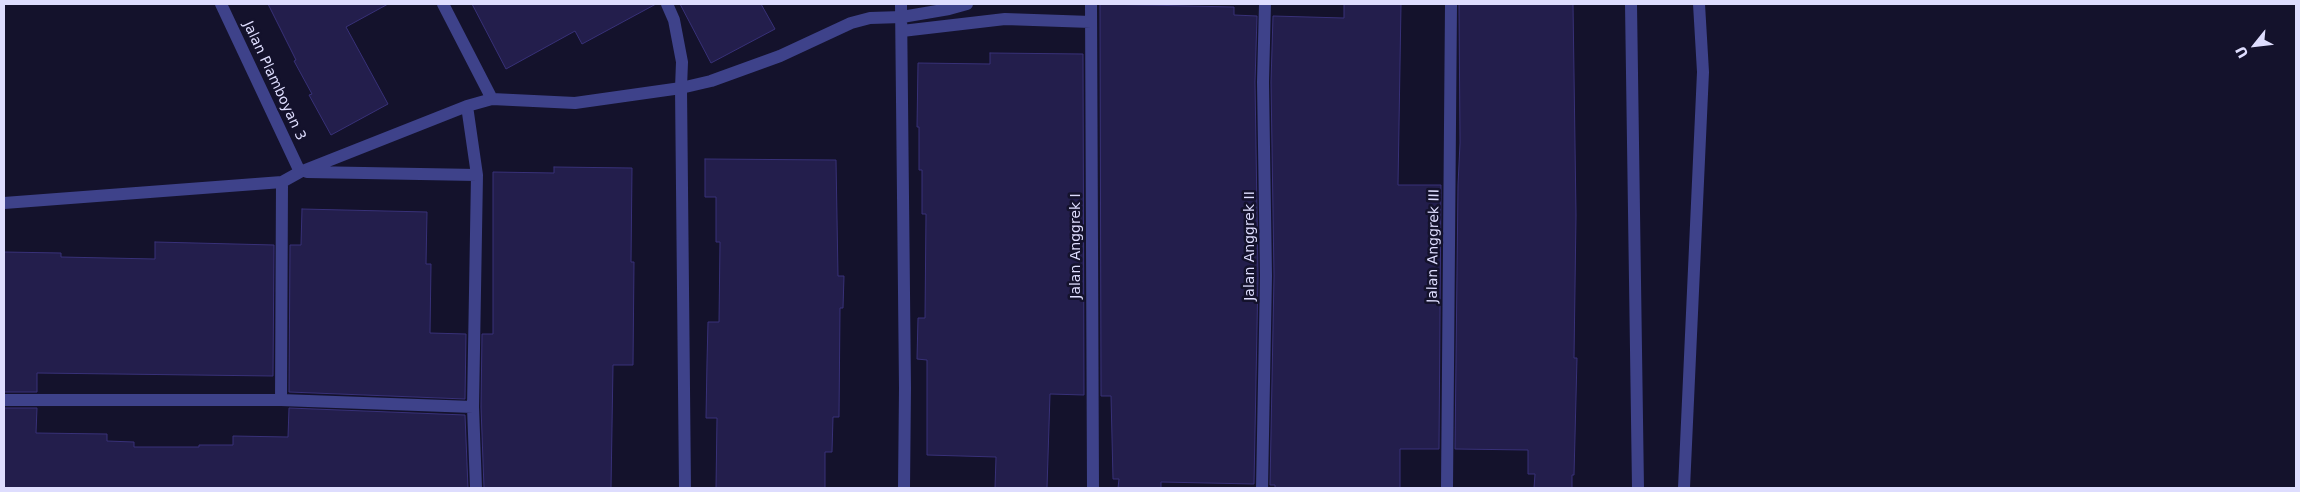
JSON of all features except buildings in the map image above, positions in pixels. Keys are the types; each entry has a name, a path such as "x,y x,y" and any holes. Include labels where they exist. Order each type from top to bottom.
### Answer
{"street":[{"name":"Jalan Plamboyan 3","path":"221,4 300,172"},
{"path":"444,4 492,99"},
{"path":"667,4 681,48 686,488"},
{"path":"901,4 904,488"},
{"path":"4,203 282,182 300,172 467,106 492,99 575,103 681,88 711,81 780,56 851,23 870,18 902,17 949,10 967,4"},
{"name":"Jalan Anggrek I","path":"1091,4 1093,488"},
{"name":"Jalan Anggrek II","path":"1262,488 1266,276 1263,82 1265,4"},
{"name":"Jalan Anggrek III","path":"1447,488 1452,4"},
{"path":"1631,4 1638,488"},
{"path":"1684,488 1703,72 1699,4"},
{"path":"902,31 1005,19 1091,22"},
{"path":"467,106 477,175 473,407 476,488"},
{"path":"300,172 477,175"},
{"path":"281,400 282,182"},
{"path":"4,400 281,400 473,407"}]}
